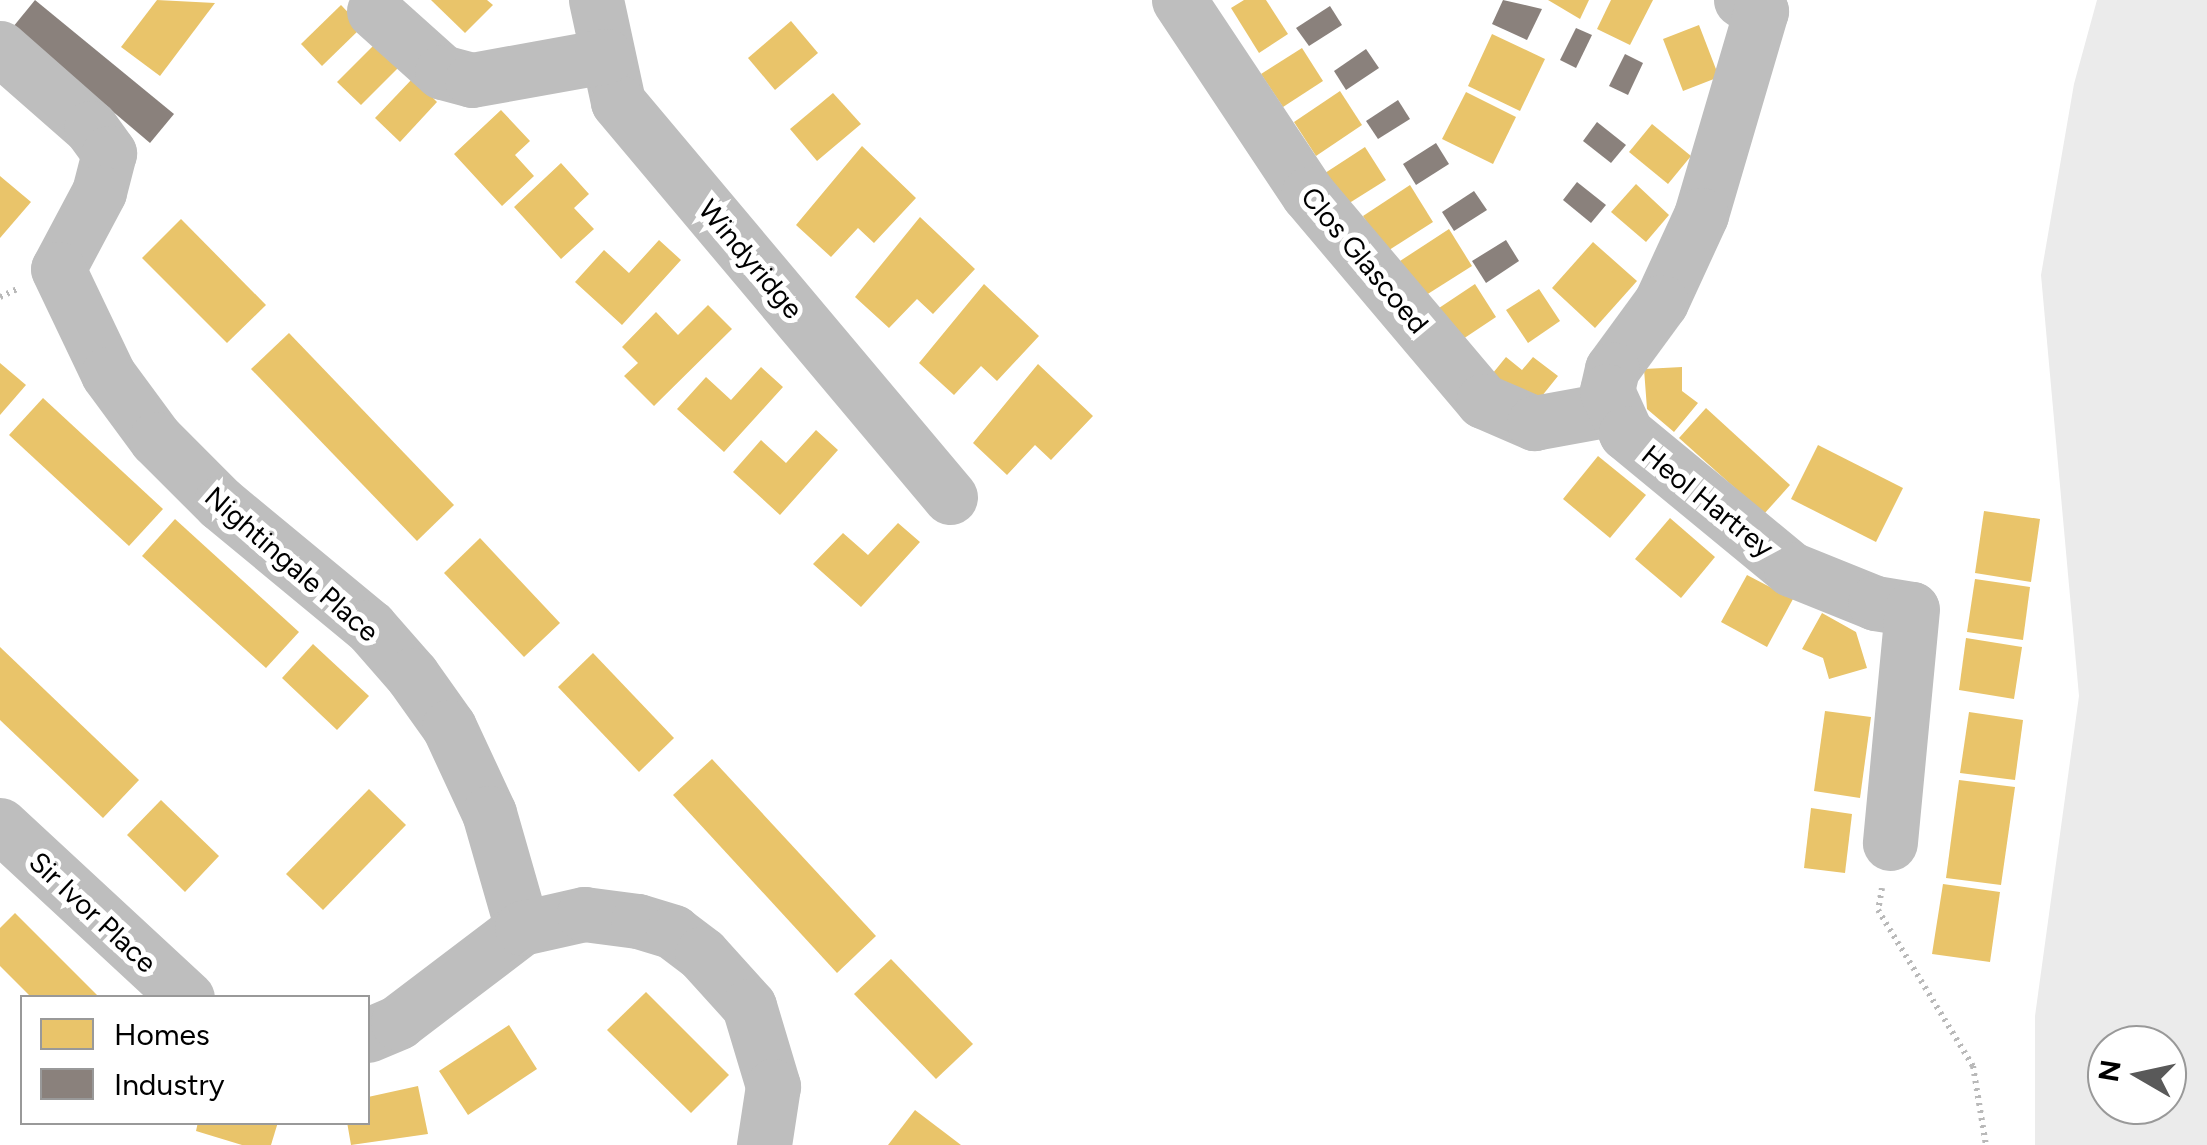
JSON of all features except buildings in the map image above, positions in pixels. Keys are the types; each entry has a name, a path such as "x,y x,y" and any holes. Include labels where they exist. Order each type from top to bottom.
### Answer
{"street":[{"name":"Windyridge","path":"596,0 618,102 950,498"},
{"name":"Clos Glascoed","path":"1179,0 1308,194 1483,401 1534,424 1611,409"},
{"path":"1611,409 1612,370 1661,302 1702,215 1730,128 1761,11 1741,0"},
{"path":"374,11 442,72 472,80 606,56"},
{"name":"Nightingale Place","path":"0,48 90,128 109,153 99,192 58,270 108,374 156,439 220,503 370,627 448,726 489,814 522,928"},
{"name":"Heol Hartrey","path":"1611,409 1626,433 1676,480 1791,569 1875,603 1912,609 1890,843"},
{"name":"Sir Ivor Place","path":"0,826 184,995"},
{"path":"370,1033 398,1022 522,928 584,914 638,920 673,932 702,954 749,1006 763,1042 773,1086 764,1145"}],"path":[{"path":"1890,843 1878,910 1973,1066 1986,1145"}],"shaded area":[{"path":"2097,0 2207,0 2207,1145 2035,1145 2035,1016 2079,696 2041,275 2074,84"}]}
